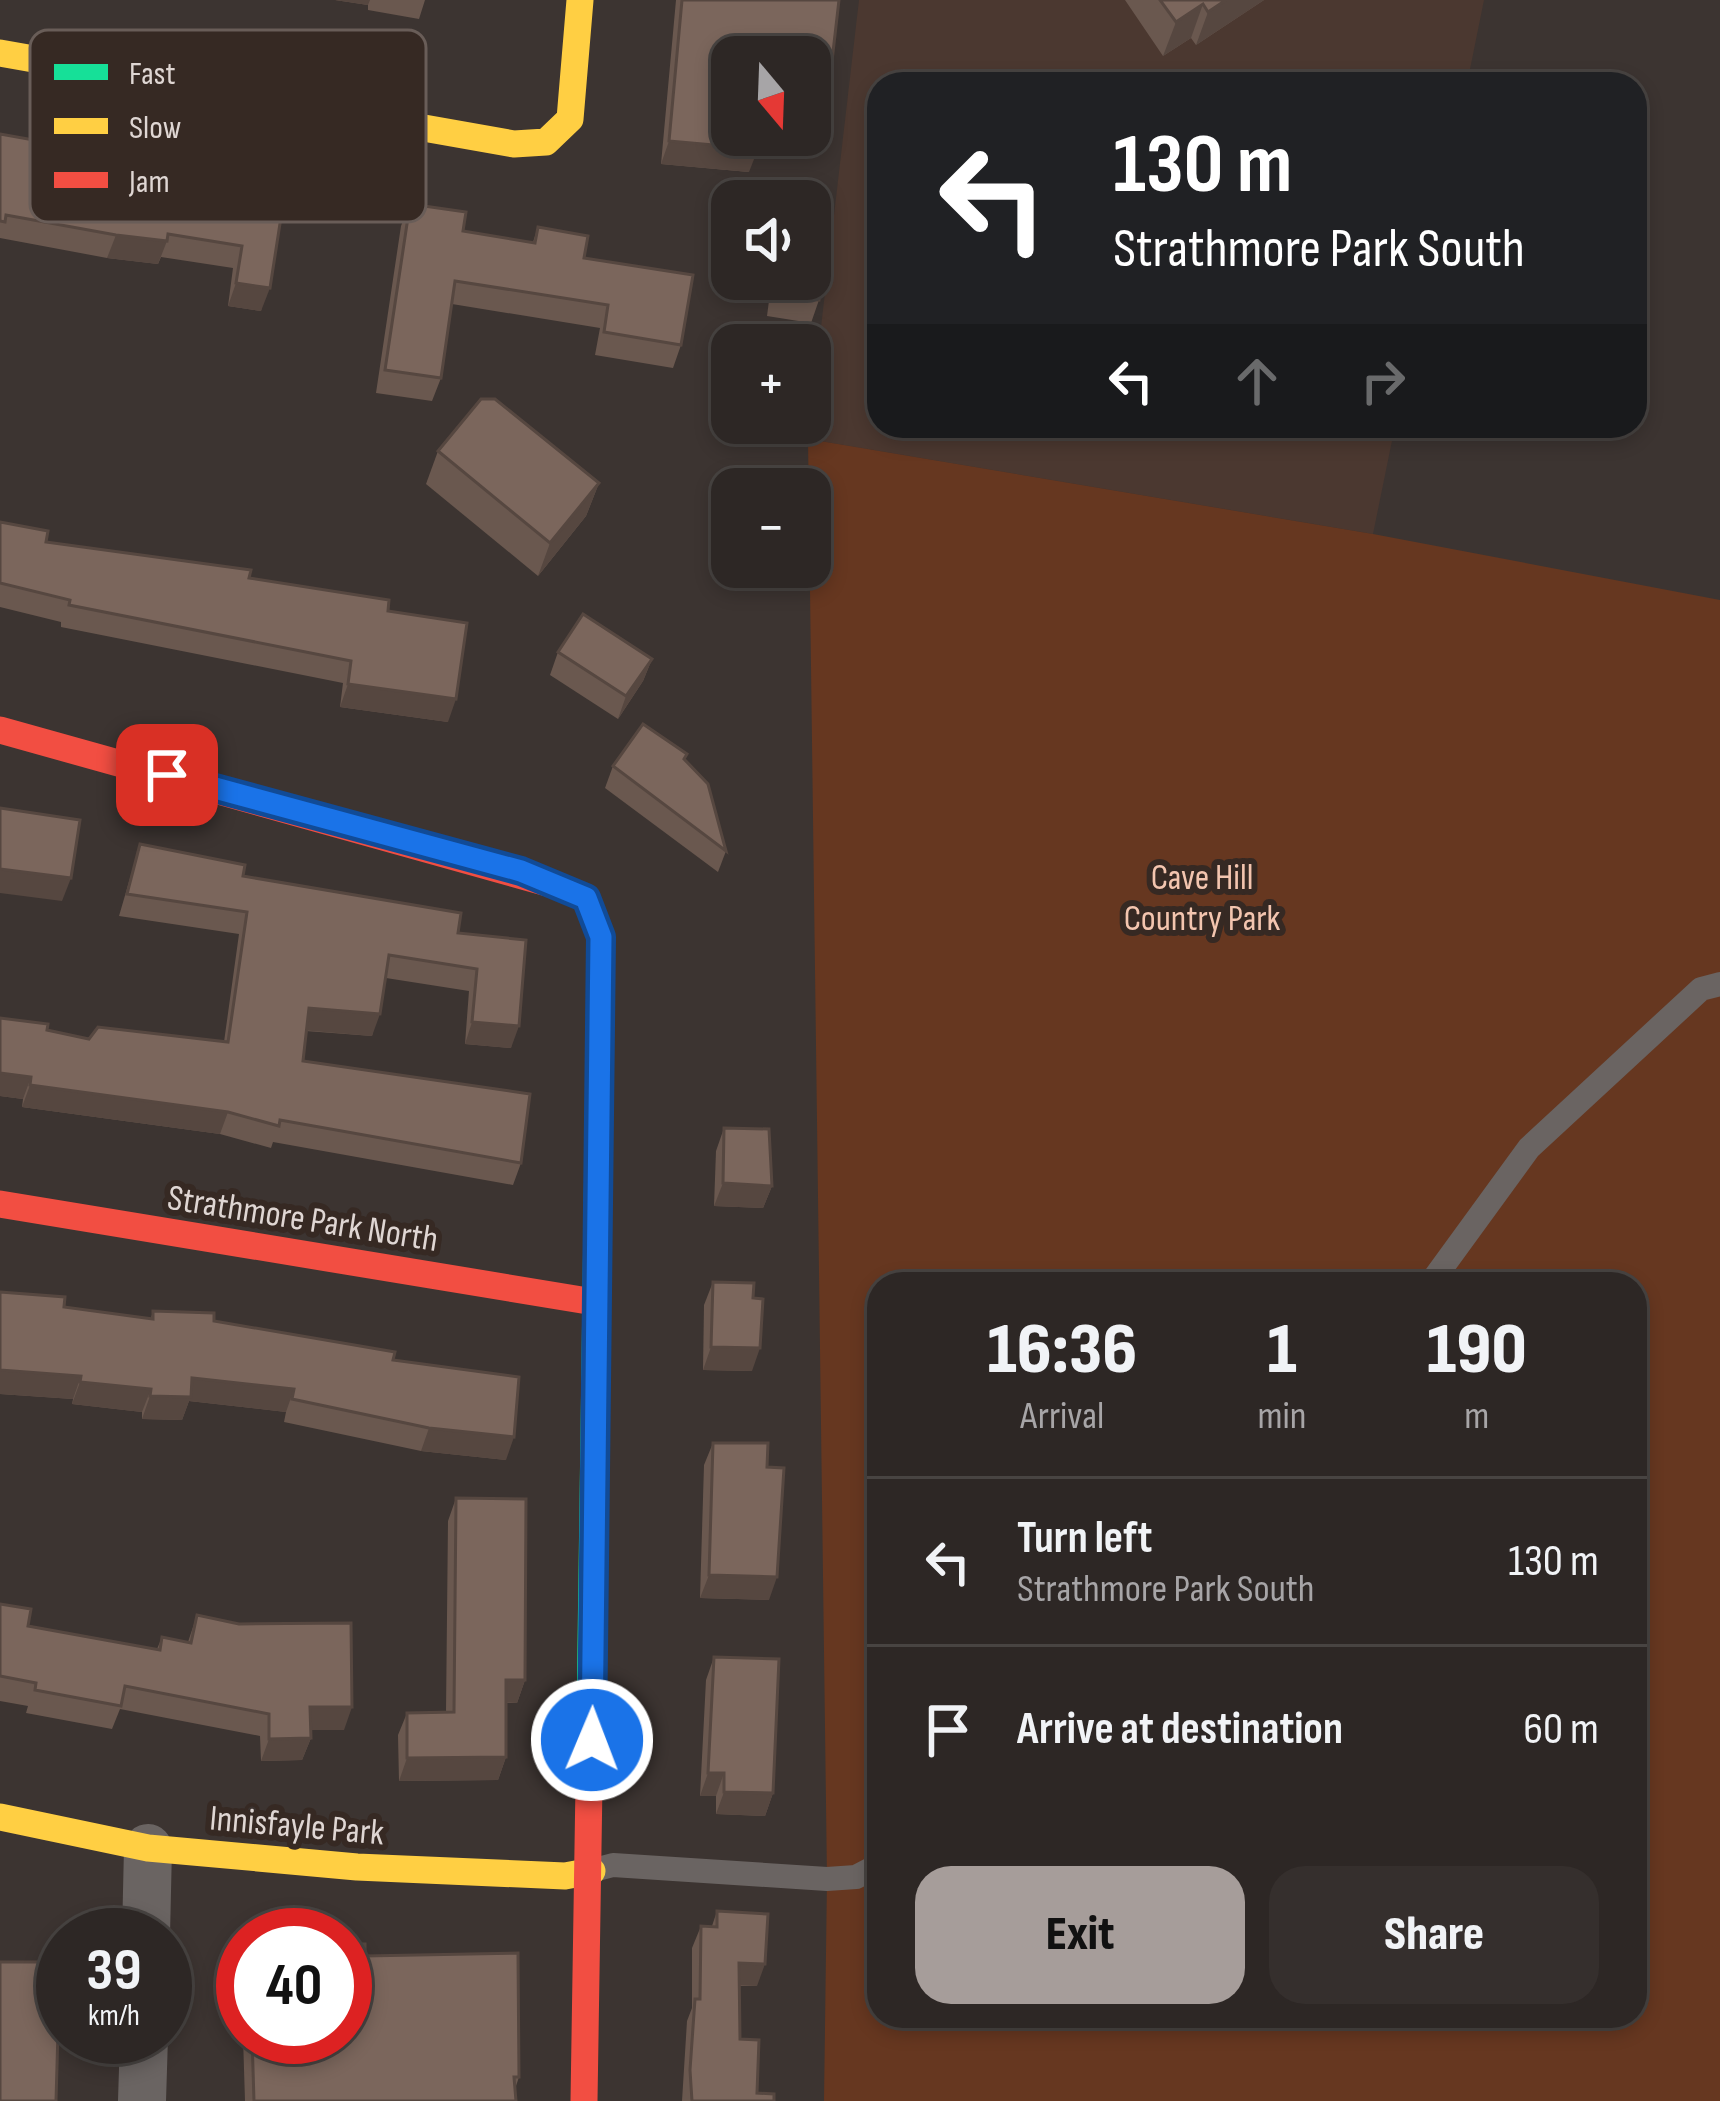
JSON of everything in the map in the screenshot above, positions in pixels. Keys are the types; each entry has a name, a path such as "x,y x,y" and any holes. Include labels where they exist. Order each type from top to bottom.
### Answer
{"street":[{"path":"426,128 514,144 546,142 570,119 580,0"},
{"path":"0,52 30,57"},
{"path":"0,730 521,871 586,898 601,937 592,1870 584,2101"},
{"name":"Strathmore Park North","path":"0,1204 594,1302"},
{"name":"Innisfayle Park","path":"0,1817 148,1848 357,1867 565,1876 592,1870"},
{"path":"147,1908 148,1848"},
{"path":"142,2101 143,2064"}],"lane":[{"path":"1439,1272 1528,1148 1701,989 1720,984"},
{"path":"592,1870 613,1865 827,1879 856,1877 867,1871"}],"shaded area":[{"path":"859,0 1484,0 1469,72 867,72 867,438 1393,438 1373,534 831,443 831,324 821,324 824,300 831,300 831,241"}],"green space":[{"name":"Cave Hill Country Park","path":"831,443 1373,534 1720,600 1720,2101 824,2101 827,1879 810,588 831,588 831,468 808,468 808,444"}],"building":[{"path":"682,0 839,0 832,61 831,36 711,36 711,145 669,141"},
{"path":"1160,0 1226,0 1208,12 1203,4 1176,22"},
{"path":"0,134 30,139 30,219 6,215 5,222 0,221"},
{"path":"426,206 466,212 463,231 535,243 538,227 588,236 584,258 693,275 681,345 604,332 608,305 455,281 441,378 385,370 407,222 426,222"},
{"path":"44,222 280,222 270,288 236,283 242,246 168,234 167,241"},
{"path":"481,399 495,399 599,483 550,543 438,451"},
{"path":"0,522 48,531 46,542 251,570 249,578 389,600 388,611 467,623 456,699 348,684 351,661 69,605 70,600 0,583"},
{"path":"583,614 652,659 626,696 558,652"},
{"path":"643,724 687,754 684,759 708,784 726,851 613,766"},
{"path":"0,808 80,820 71,878 0,869"},
{"path":"140,844 245,865 243,876 461,913 458,933 526,940 519,1026 472,1022 477,969 389,955 380,1014 309,1008 303,1061 530,1094 521,1163 280,1120 279,1126 228,1112 30,1085 31,1077 0,1073 0,1018 48,1024 47,1030 89,1039 98,1027 228,1042 247,912 127,894"},
{"path":"724,1128 769,1129 772,1186 723,1183"},
{"path":"713,1282 754,1283 753,1298 763,1299 760,1348 711,1347"},
{"path":"0,1292 65,1297 64,1307 153,1319 153,1311 214,1313 214,1321 395,1352 393,1360 519,1377 514,1437 429,1428 292,1399 294,1389 192,1378 191,1397 150,1396 151,1389 80,1382 81,1376 0,1370"},
{"path":"713,1443 768,1443 767,1467 784,1468 777,1577 709,1575"},
{"path":"456,1498 526,1499 525,1680 506,1680 506,1757 407,1758 407,1713 454,1712"},
{"path":"0,1604 31,1609 28,1626 160,1650 162,1637 191,1643 197,1615 239,1624 351,1623 352,1707 310,1707 311,1738 269,1739 269,1714 125,1686 121,1706 35,1690 36,1683 0,1676"},
{"path":"714,1657 779,1659 773,1793 724,1792 724,1773 708,1773"},
{"path":"717,1911 768,1914 765,1964 739,1963 740,2039 759,2040 757,2093 774,2094 774,2101 692,2101 701,1926 717,1927"},
{"path":"518,1953 516,2101 254,2101 253,2064 372,2064 372,1956"},
{"path":"0,1962 36,1962 36,2064 57,2064 56,2101 0,2101"}],"traffic: fast":[{"path":"551,884 586,898 601,937 589,1784"}],"traffic: slow":[{"path":"426,128 514,144 546,142 570,119 580,0"},
{"path":"0,53 30,58"},
{"path":"0,1817 148,1848 357,1867 565,1876 592,1871"}],"traffic: jam":[{"path":"0,730 551,884"},
{"path":"0,1204 594,1302"},
{"path":"584,2101 589,1784"}],"route":[{"path":"167,775 521,871 586,898 601,937 592,1740"}]}
